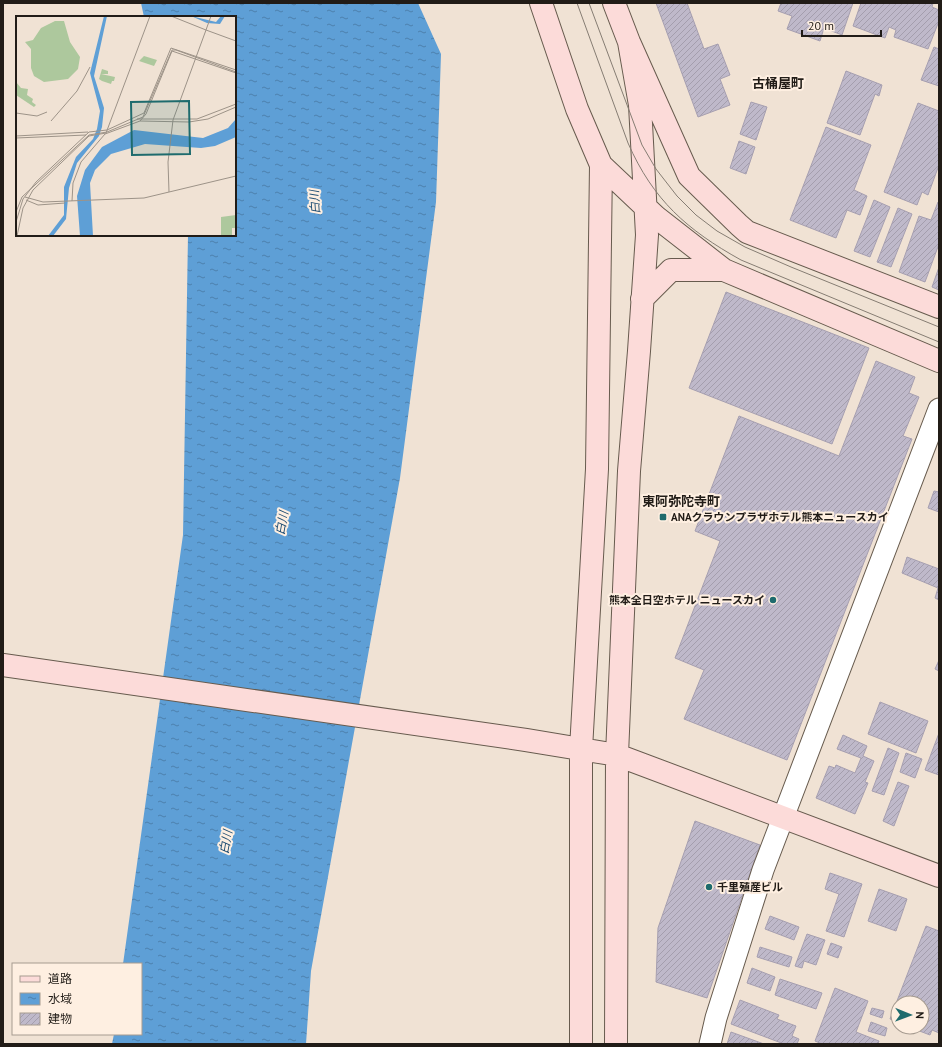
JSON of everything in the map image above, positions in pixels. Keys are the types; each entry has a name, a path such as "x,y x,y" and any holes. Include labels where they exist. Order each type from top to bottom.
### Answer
{"street":[{"path":"541,3 577,109 602,166 656,217 724,270 939,361"},
{"path":"614,3 628,42 689,176 747,232 939,307"},
{"path":"616,1044 617,755 629,471 646,235 640,105 628,42"},
{"path":"581,1044 581,749 597,469 602,166"},
{"path":"642,299 671,270 724,270"},
{"path":"710,1044 716,1018 761,877 939,409"},
{"path":"3,665 526,740 617,755 939,876"}],"water":[{"name":"白川","path":"141,3 418,3 441,54 436,202 400,478 311,971 306,1044 112,1044 114,1035 142,1035 142,963 123,963 183,535 188,236 236,236 236,16 144,16"}],"building":[{"path":"656,3 687,3 704,49 718,44 730,75 720,79 730,105 698,117"},
{"path":"781,3 853,3 842,35 824,28 820,41 787,29 792,16 778,11"},
{"path":"861,3 933,3 932,7 939,10 939,21 928,49 894,37 896,30 889,27 885,38 853,26"},
{"path":"934,47 939,49 939,86 921,80"},
{"path":"846,71 882,85 879,96 875,94 860,135 827,123"},
{"path":"751,102 767,107 756,140 740,134"},
{"path":"918,103 939,111 939,165 928,195 922,192 917,205 884,192"},
{"path":"826,127 871,145 854,190 867,196 860,215 847,210 836,238 790,220"},
{"path":"739,141 755,147 746,174 730,168"},
{"path":"874,200 890,207 870,257 854,251"},
{"path":"938,202 939,244 925,282 899,272 919,216 931,220"},
{"path":"898,208 912,214 891,267 877,262"},
{"path":"939,267 939,290 932,287"},
{"path":"726,292 869,348 832,444 689,388"},
{"name":"熊本全日空ホテル ニュースカイ","path":"876,361 915,377 909,393 919,397 903,436 912,439 787,760 684,719 704,670 675,658 720,541 695,531 739,416 839,456"},
{"path":"934,491 939,492 939,512 928,508"},
{"path":"907,557 939,569 939,600 935,598 938,588 902,573"},
{"path":"939,660 939,671 935,669"},
{"path":"880,702 928,721 916,753 868,734"},
{"path":"939,733 939,775 925,770"},
{"path":"843,735 867,746 863,756 874,761 865,782 868,783 855,814 816,798 829,766 835,768 836,765 855,773 861,758 837,749"},
{"path":"888,748 899,753 884,795 872,791"},
{"path":"906,753 922,759 915,778 900,772"},
{"path":"898,782 909,786 894,826 883,821"},
{"name":"千里殖産ビル","path":"695,821 760,845 707,998 656,982 658,928"},
{"path":"830,873 862,884 844,937 826,931 839,894 825,889"},
{"path":"879,889 907,899 896,931 868,921"},
{"path":"770,916 799,927 794,940 765,929"},
{"path":"926,926 939,931 939,1033 932,1030 930,1035 930,995 899,995"},
{"path":"807,934 825,940 816,965 804,961 802,968 795,966"},
{"path":"831,943 842,947 838,958 827,954"},
{"path":"760,947 792,957 789,967 757,957"},
{"path":"752,968 775,977 770,991 747,983"},
{"path":"780,979 822,993 816,1009 775,995"},
{"path":"835,988 868,1001 856,1032 879,1041 878,1044 822,1044 815,1041"},
{"path":"740,1000 779,1015 777,1019 796,1026 792,1036 799,1039 797,1044 784,1044 731,1024"},
{"path":"872,1008 884,1011 882,1018 870,1014"},
{"path":"871,1022 887,1028 885,1036 868,1031"},
{"path":"731,1032 764,1044 727,1044"}],"tram line":[{"path":"577,3 628,143 649,181 674,212 704,237 741,260 939,342"},
{"path":"589,3 642,145 656,169 677,196 696,215 717,231 745,247 939,327"}],"place":[{"name":"ANAクラウンプラザホテル熊本ニュースカイ","path":"663,517"},
{"name":"熊本全日空ホテル ニュースカイ","path":"773,600"},
{"name":"千里殖産ビル","path":"709,887"}],"district":[{"name":"古桶屋町","path":"778,83"},
{"name":"東阿弥陀寺町","path":"681,501"}]}
